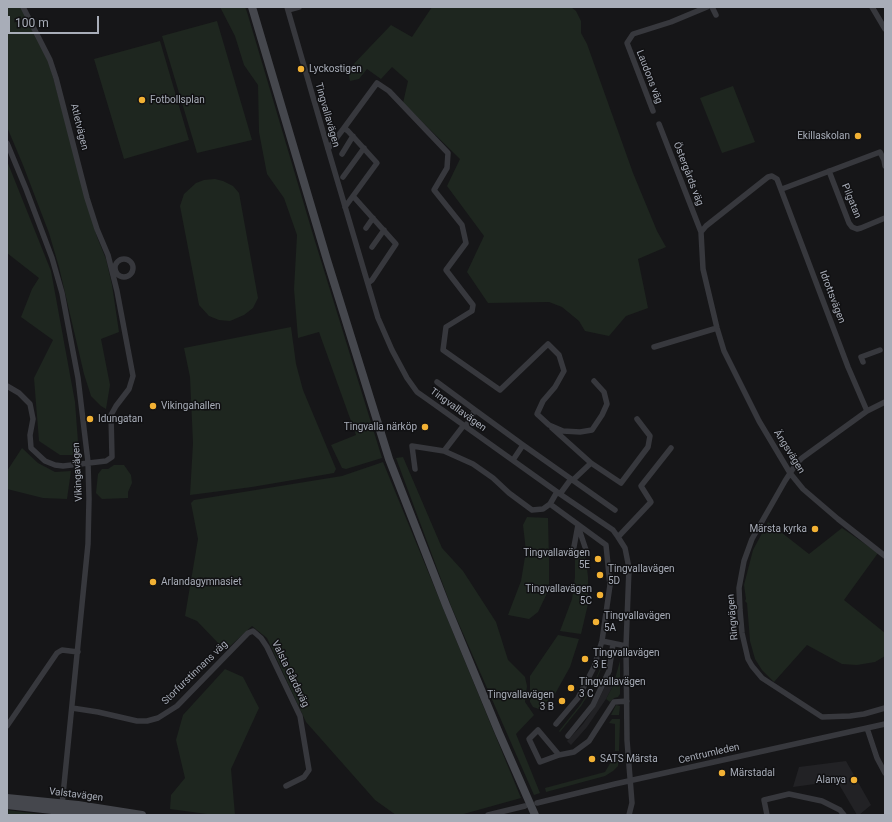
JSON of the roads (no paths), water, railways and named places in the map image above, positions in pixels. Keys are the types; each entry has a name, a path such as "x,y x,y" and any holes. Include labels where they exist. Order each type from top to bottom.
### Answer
{"main road":[{"path":"252,7 327,260 389,459 446,605 535,815"},
{"name":"Valstavägen","path":"7,798 116,815"},
{"name":"Valstavägen","path":"7,805 61,807 142,815"}],"street":[{"name":"Atletvägen","path":"23,7 50,60 56,78 87,198 97,229 108,254 114,277 133,376 129,389 111,415 112,457 106,461 88,462"},
{"path":"288,9 299,7"},
{"name":"Laudons väg","path":"653,111 627,43 632,34 671,22 707,7"},
{"path":"712,7 716,16"},
{"path":"872,7 885,29"},
{"name":"Tingvallavägen","path":"288,9 378,318 406,378 418,392 558,493 613,530 625,548 629,568 626,646 628,754 632,802 629,815"},
{"path":"328,149 378,83 389,91 448,153 447,168 434,190 462,225 466,242 446,270 473,305 472,311 446,327 443,350 500,390 548,344 559,355 564,371 555,387 543,401 537,414 591,463 621,483 648,447 650,436 637,419"},
{"name":"Östergårds väg","path":"659,124 701,232"},
{"path":"344,128 377,163 345,207"},
{"path":"342,154 353,136"},
{"name":"Vikingavägen","path":"7,143 52,258 62,293 78,378 88,462 88,544 61,807"},
{"path":"343,177 364,148"},
{"path":"701,232 706,226 768,177 776,177 782,189 880,152 885,166"},
{"name":"Pilgatan","path":"829,171 849,223 852,227 856,229 861,228 885,218"},
{"name":"Idrottsvägen","path":"782,189 848,367 867,411"},
{"path":"353,196 396,244 372,280 368,283"},
{"path":"366,228 373,218"},
{"path":"372,246 384,230"},
{"name":"Ängsvägen","path":"701,232 703,269 724,351 759,421 790,473 803,489 885,556"},
{"path":"108,254 129,260 133,265 132,271 128,276 114,277"},
{"path":"124,258 118,260 115,268 120,276 126,277"},
{"path":"654,347 717,328"},
{"path":"863,362 861,357 880,350"},
{"path":"549,425 563,430 580,432 592,430 602,416 607,404 604,392 594,381"},
{"path":"437,382 615,510"},
{"path":"7,386 19,393 30,404 33,420 30,435 31,448 45,461 55,465 71,466 88,462"},
{"name":"Ringvägen","path":"885,402 867,411 802,458 790,473 752,539 744,561 739,588 742,633 748,659 762,678 822,717 850,716 885,708"},
{"path":"444,451 465,426 475,410"},
{"path":"512,460 523,445"},
{"path":"415,469 412,446 444,451 473,464 493,478 509,493 532,510 543,509 550,504 558,493 591,463"},
{"path":"618,537 651,502 641,486 671,448"},
{"path":"550,504 606,545 610,585 602,641 594,667 578,698 556,724"},
{"path":"578,525 586,550"},
{"path":"573,552 578,525"},
{"name":"Storfurstinnans väg","path":"72,708 137,721 158,718 177,706 248,633 253,631 256,632"},
{"name":"Valsta Gårdsväg","path":"256,632 267,647 300,716 309,770 304,776 286,786"},
{"path":"602,641 626,646"},
{"path":"568,736 593,705 609,672 613,644"},
{"path":"7,726 56,653 62,650 78,652"},
{"path":"559,755 538,730 529,739 540,762 559,755 574,752 589,741 614,702 627,701"},
{"name":"Centrumleden","path":"537,803 615,784 885,724"},
{"path":"866,728 877,758 885,773"},
{"path":"767,815 764,800 789,794 822,801 840,810 844,815"},
{"path":"488,815 525,806"}],"place":[{"name":"Lyckostigen","path":"301,69"},
{"name":"Fotbollsplan","path":"142,100"},
{"name":"Ekillaskolan","path":"858,136"},
{"name":"Vikingahallen","path":"153,406"},
{"name":"Idungatan","path":"90,419"},
{"name":"Tingvalla närköp","path":"425,427"},
{"name":"Märsta kyrka","path":"815,529"},
{"name":"Tingvallavägen 5E","path":"598,559"},
{"name":"Tingvallavägen 5D","path":"600,575"},
{"name":"Arlandagymnasiet","path":"153,582"},
{"name":"Tingvallavägen 5C","path":"600,595"},
{"name":"Tingvallavägen 5A","path":"596,622"},
{"name":"Tingvallavägen 3 E","path":"585,659"},
{"name":"Tingvallavägen 3 C","path":"571,688"},
{"name":"Tingvallavägen 3 B","path":"562,701"},
{"name":"SATS Märsta","path":"592,759"},
{"name":"Märstadal","path":"722,773"},
{"name":"Alanya","path":"854,780"}]}
